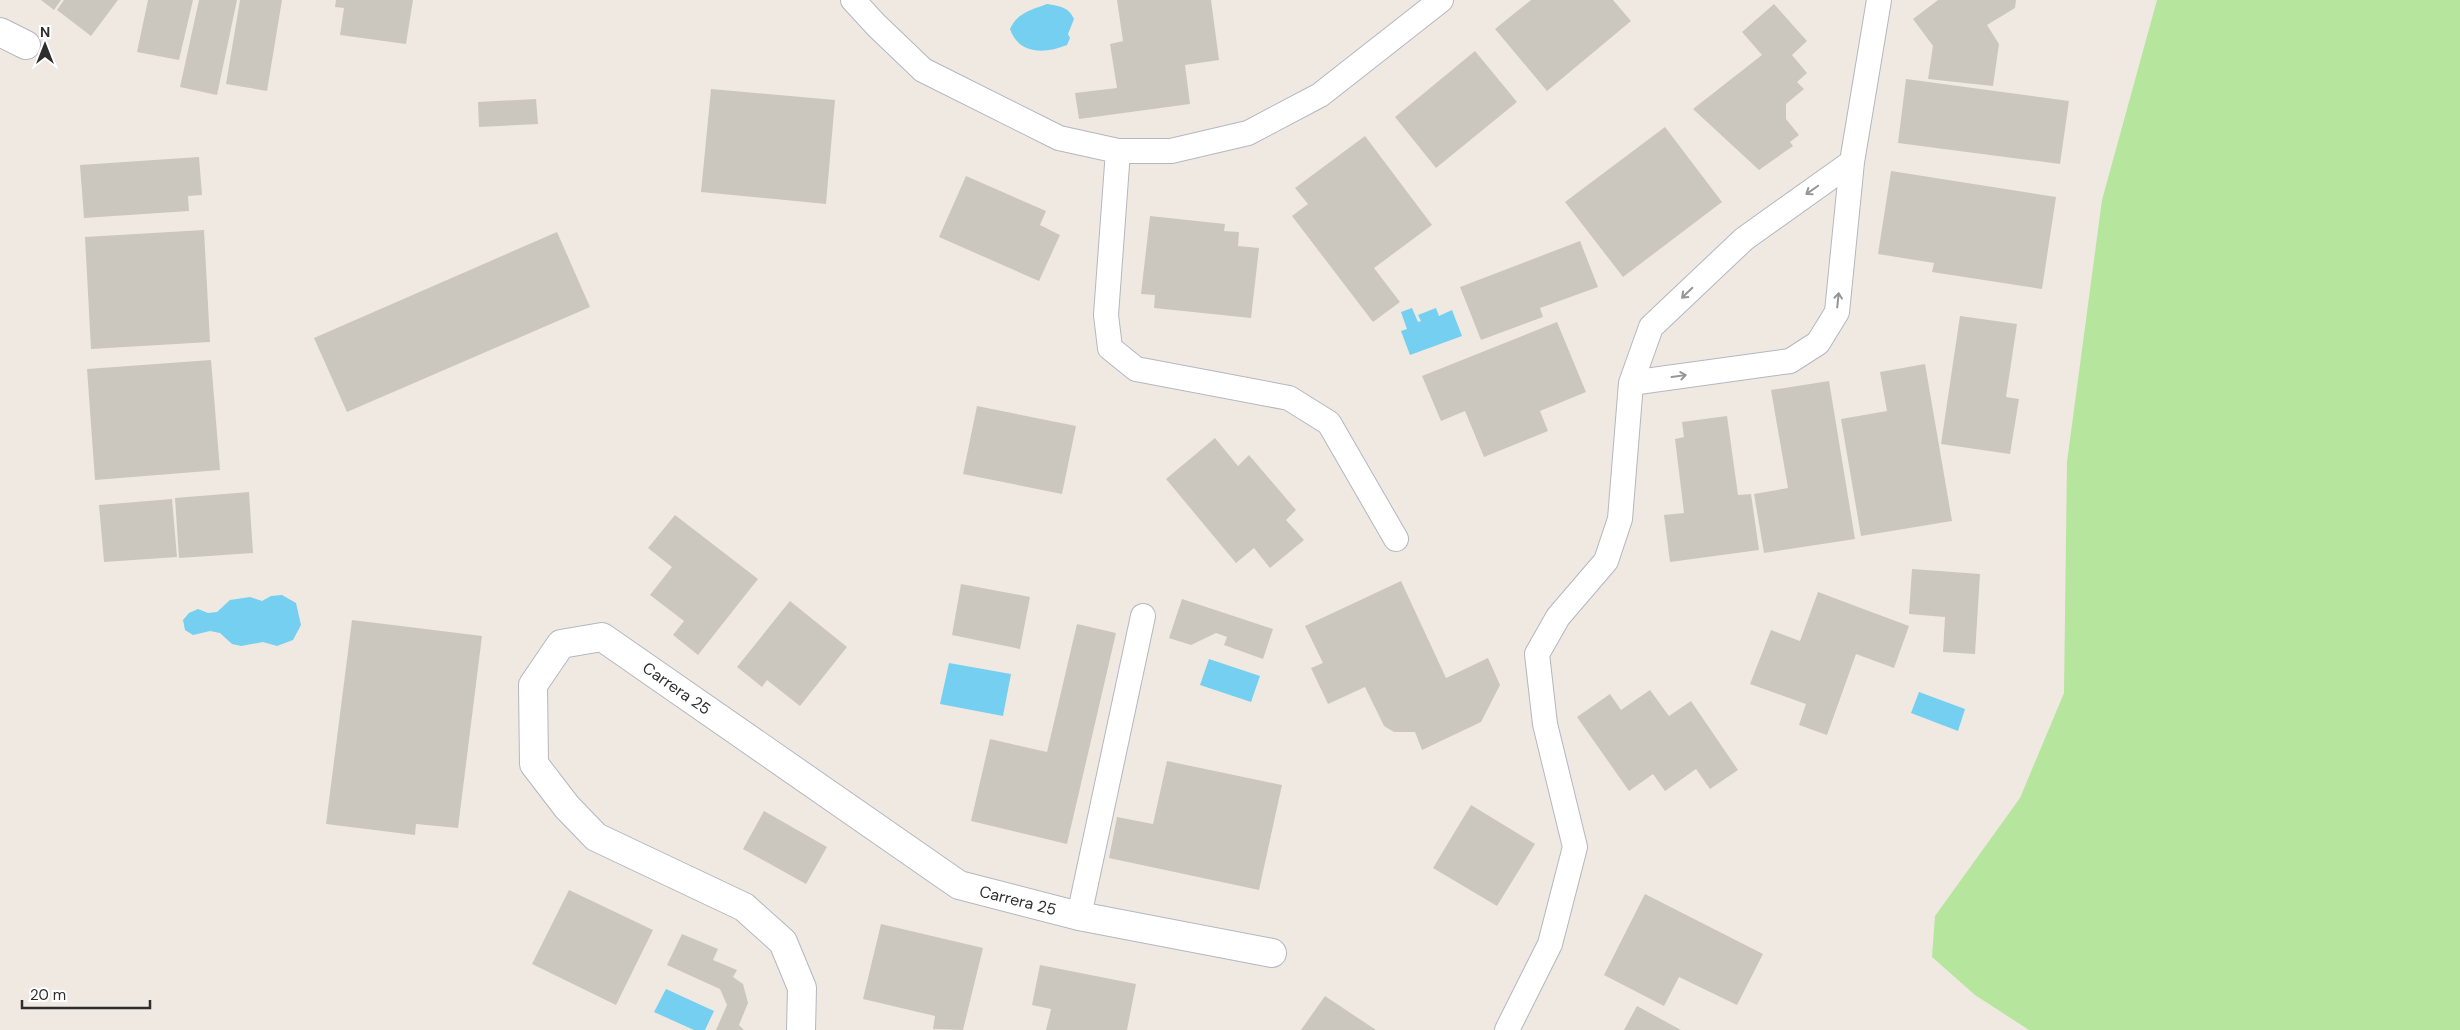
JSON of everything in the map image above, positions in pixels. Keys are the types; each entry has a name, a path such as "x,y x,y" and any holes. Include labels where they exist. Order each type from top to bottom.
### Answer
{"street":[{"path":"0,32 26,45"},
{"name":"Carrera 25","path":"801,1030 802,988 783,942 744,907 596,837 567,807 534,764 533,685 561,644 602,637 959,885 1079,916 1272,953"}],"lane":[{"path":"853,0 876,25 924,70 1059,138 1118,151 1172,151 1248,134 1320,95 1441,0"},
{"path":"1631,383 1790,361 1818,343 1837,312 1852,162 1879,0"},
{"path":"1118,151 1106,315 1110,348 1136,369 1289,398 1329,423 1396,538"},
{"path":"1507,1030 1550,944 1575,847 1545,724 1537,654 1558,617 1606,561 1620,519 1631,383 1651,327 1744,239 1852,162"},
{"path":"1079,916 1143,616"}],"green space":[{"path":"2157,0 2460,0 2460,1030 2029,1030 1975,995 1932,957 1935,916 2020,798 2064,693 2067,462 2102,200"}],"water":[{"path":"1047,4 1059,6 1069,12 1074,19 1068,34 1070,38 1067,45 1042,51 1026,48 1014,38 1010,29 1016,19 1030,10"},
{"path":"1412,308 1418,322 1421,321 1418,315 1436,308 1439,316 1452,310 1462,336 1410,355 1401,331 1407,329 1401,312"},
{"path":"282,595 296,603 301,625 293,640 277,646 263,642 241,646 232,644 220,633 210,631 193,635 185,630 183,620 189,613 198,609 208,613 217,612 230,600 250,597 262,601 271,596"},
{"path":"1209,659 1260,676 1251,702 1200,685"},
{"path":"949,663 1011,674 1003,716 940,704"},
{"path":"1919,692 1965,709 1958,731 1911,713"},
{"path":"666,989 714,1011 705,1030 694,1030 654,1012"}],"building":[{"path":"41,0 61,0 54,10"},
{"path":"64,0 118,0 91,36 57,10"},
{"path":"148,0 193,0 179,60 137,52"},
{"path":"199,0 237,0 217,95 180,87"},
{"path":"240,0 282,0 267,91 226,84"},
{"path":"336,0 413,0 406,44 340,35 344,8 335,7"},
{"path":"1117,0 1211,0 1219,60 1185,65 1190,104 1079,119 1075,93 1117,88 1110,44 1123,41"},
{"path":"1531,0 1613,0 1631,21 1547,91 1495,29"},
{"path":"1938,0 2016,0 2015,8 1987,25 1999,44 1993,86 1928,79 1933,46 1913,19"},
{"path":"1774,4 1807,41 1792,55 1807,73 1797,82 1804,89 1786,104 1786,119 1799,135 1790,142 1793,146 1759,170 1693,109 1762,55 1742,32"},
{"path":"1475,51 1517,102 1436,168 1395,117"},
{"path":"1906,79 2069,101 2060,164 1898,143"},
{"path":"711,89 835,100 826,204 701,192"},
{"path":"536,99 538,124 479,127 478,102"},
{"path":"1665,127 1722,202 1623,277 1565,202"},
{"path":"1365,136 1432,225 1374,268 1400,302 1373,322 1292,216 1308,204 1295,188"},
{"path":"199,157 202,195 188,196 189,211 84,218 80,165"},
{"path":"1891,171 2056,197 2042,289 1932,272 1934,263 1878,254"},
{"path":"966,176 1046,211 1040,225 1060,235 1039,281 939,237"},
{"path":"1150,216 1225,224 1224,231 1239,232 1238,246 1259,248 1251,318 1154,308 1155,295 1141,294"},
{"path":"204,230 210,342 91,349 85,237"},
{"path":"557,232 590,307 347,412 314,338"},
{"path":"1580,241 1598,287 1540,308 1543,317 1481,340 1460,287"},
{"path":"1960,316 2017,324 2006,397 2019,399 2010,454 1941,444"},
{"path":"1557,322 1586,392 1540,411 1548,431 1484,457 1465,411 1441,421 1422,376"},
{"path":"211,360 220,470 95,480 87,369"},
{"path":"1925,364 1952,521 1861,536 1841,419 1887,411 1880,372"},
{"path":"1829,381 1855,539 1764,553 1754,494 1788,488 1771,390"},
{"path":"977,406 1076,426 1062,494 963,474"},
{"path":"1727,416 1738,495 1751,494 1759,550 1670,562 1664,515 1684,513 1675,439 1684,437 1682,422"},
{"path":"1215,438 1238,466 1249,455 1296,510 1286,520 1304,540 1270,568 1254,548 1236,563 1166,479"},
{"path":"249,492 253,553 179,558 175,498"},
{"path":"172,499 177,557 104,562 99,505"},
{"path":"675,515 758,579 698,655 673,635 684,621 650,595 672,567 648,548"},
{"path":"1912,569 1980,574 1975,654 1943,652 1945,617 1909,614"},
{"path":"1401,581 1446,678 1488,658 1500,685 1481,722 1422,750 1415,732 1394,732 1384,726 1365,687 1328,704 1311,668 1323,663 1305,626"},
{"path":"961,584 1030,597 1020,649 952,635"},
{"path":"1818,592 1909,626 1894,668 1856,654 1827,735 1799,725 1806,704 1750,684 1771,630 1800,641"},
{"path":"1182,599 1273,629 1263,659 1224,645 1227,637 1216,633 1191,645 1169,638"},
{"path":"790,601 847,647 800,706 767,680 762,687 737,667"},
{"path":"352,620 482,636 458,828 416,824 415,835 326,824"},
{"path":"1077,624 1116,633 1067,844 971,821 990,739 1047,752"},
{"path":"1650,690 1669,716 1691,701 1738,770 1710,789 1696,769 1665,791 1653,774 1629,791 1577,717 1610,694 1621,710"},
{"path":"1167,761 1282,785 1259,890 1109,858 1117,817 1153,824"},
{"path":"1471,805 1535,844 1497,906 1433,868"},
{"path":"764,811 827,847 806,884 743,849"},
{"path":"569,890 653,930 616,1005 532,964"},
{"path":"1645,894 1763,954 1737,1005 1679,977 1664,1006 1604,975"},
{"path":"881,924 983,948 963,1030 933,1029 935,1016 863,999"},
{"path":"682,934 718,949 713,960 737,970 733,977 743,984 748,1003 739,1025 744,1030 716,1030 727,1005 720,989 667,965"},
{"path":"1040,965 1136,984 1127,1030 1046,1030 1051,1009 1032,1005"},
{"path":"1325,996 1376,1030 1301,1030"},
{"path":"1637,1006 1681,1030 1624,1030"}]}
